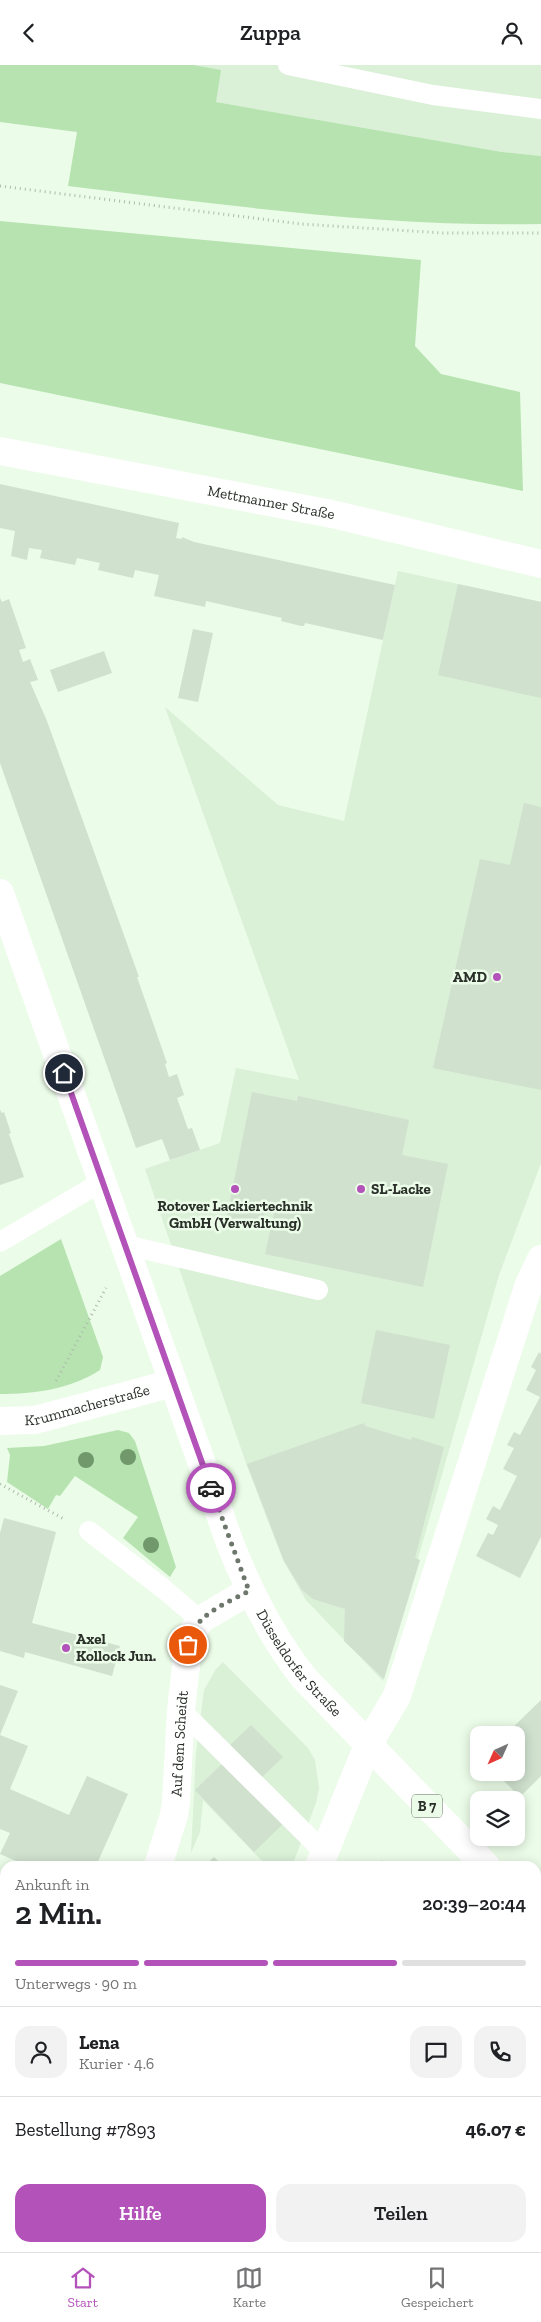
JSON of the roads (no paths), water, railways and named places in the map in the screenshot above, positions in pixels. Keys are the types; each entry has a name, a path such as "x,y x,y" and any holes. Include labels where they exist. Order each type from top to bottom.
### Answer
{"street":[{"name":"Mettmanner Straße","path":"0,451 332,514 541,564"},
{"name":"Düsseldorfer Straße","path":"0,893 173,1383 249,1591 266,1624 295,1666 368,1745 481,1861"},
{"path":"321,1859 368,1745 397,1696 529,1284 541,1259"},
{"name":"Krummacherstraße","path":"0,1421 35,1420 173,1383"},
{"path":"200,1620 249,1591"},
{"name":"Auf dem Scheidt","path":"160,1861 172,1822 176,1802 181,1710 189,1639 200,1620"}],"lane":[{"path":"288,65 433,95 541,109"},
{"path":"0,1242 103,1181"},
{"path":"126,1247 318,1290"},
{"path":"90,1531 165,1589 200,1620"},
{"path":"181,1710 321,1859"}],"place":[{"name":"AMD","path":"497,977"},
{"name":"Rotover Lackiertechnik GmbH (Verwaltung)","path":"235,1189"},
{"name":"SL-Lacke","path":"361,1189"},
{"name":"Axel Kollock Jun.","path":"66,1648"}]}
